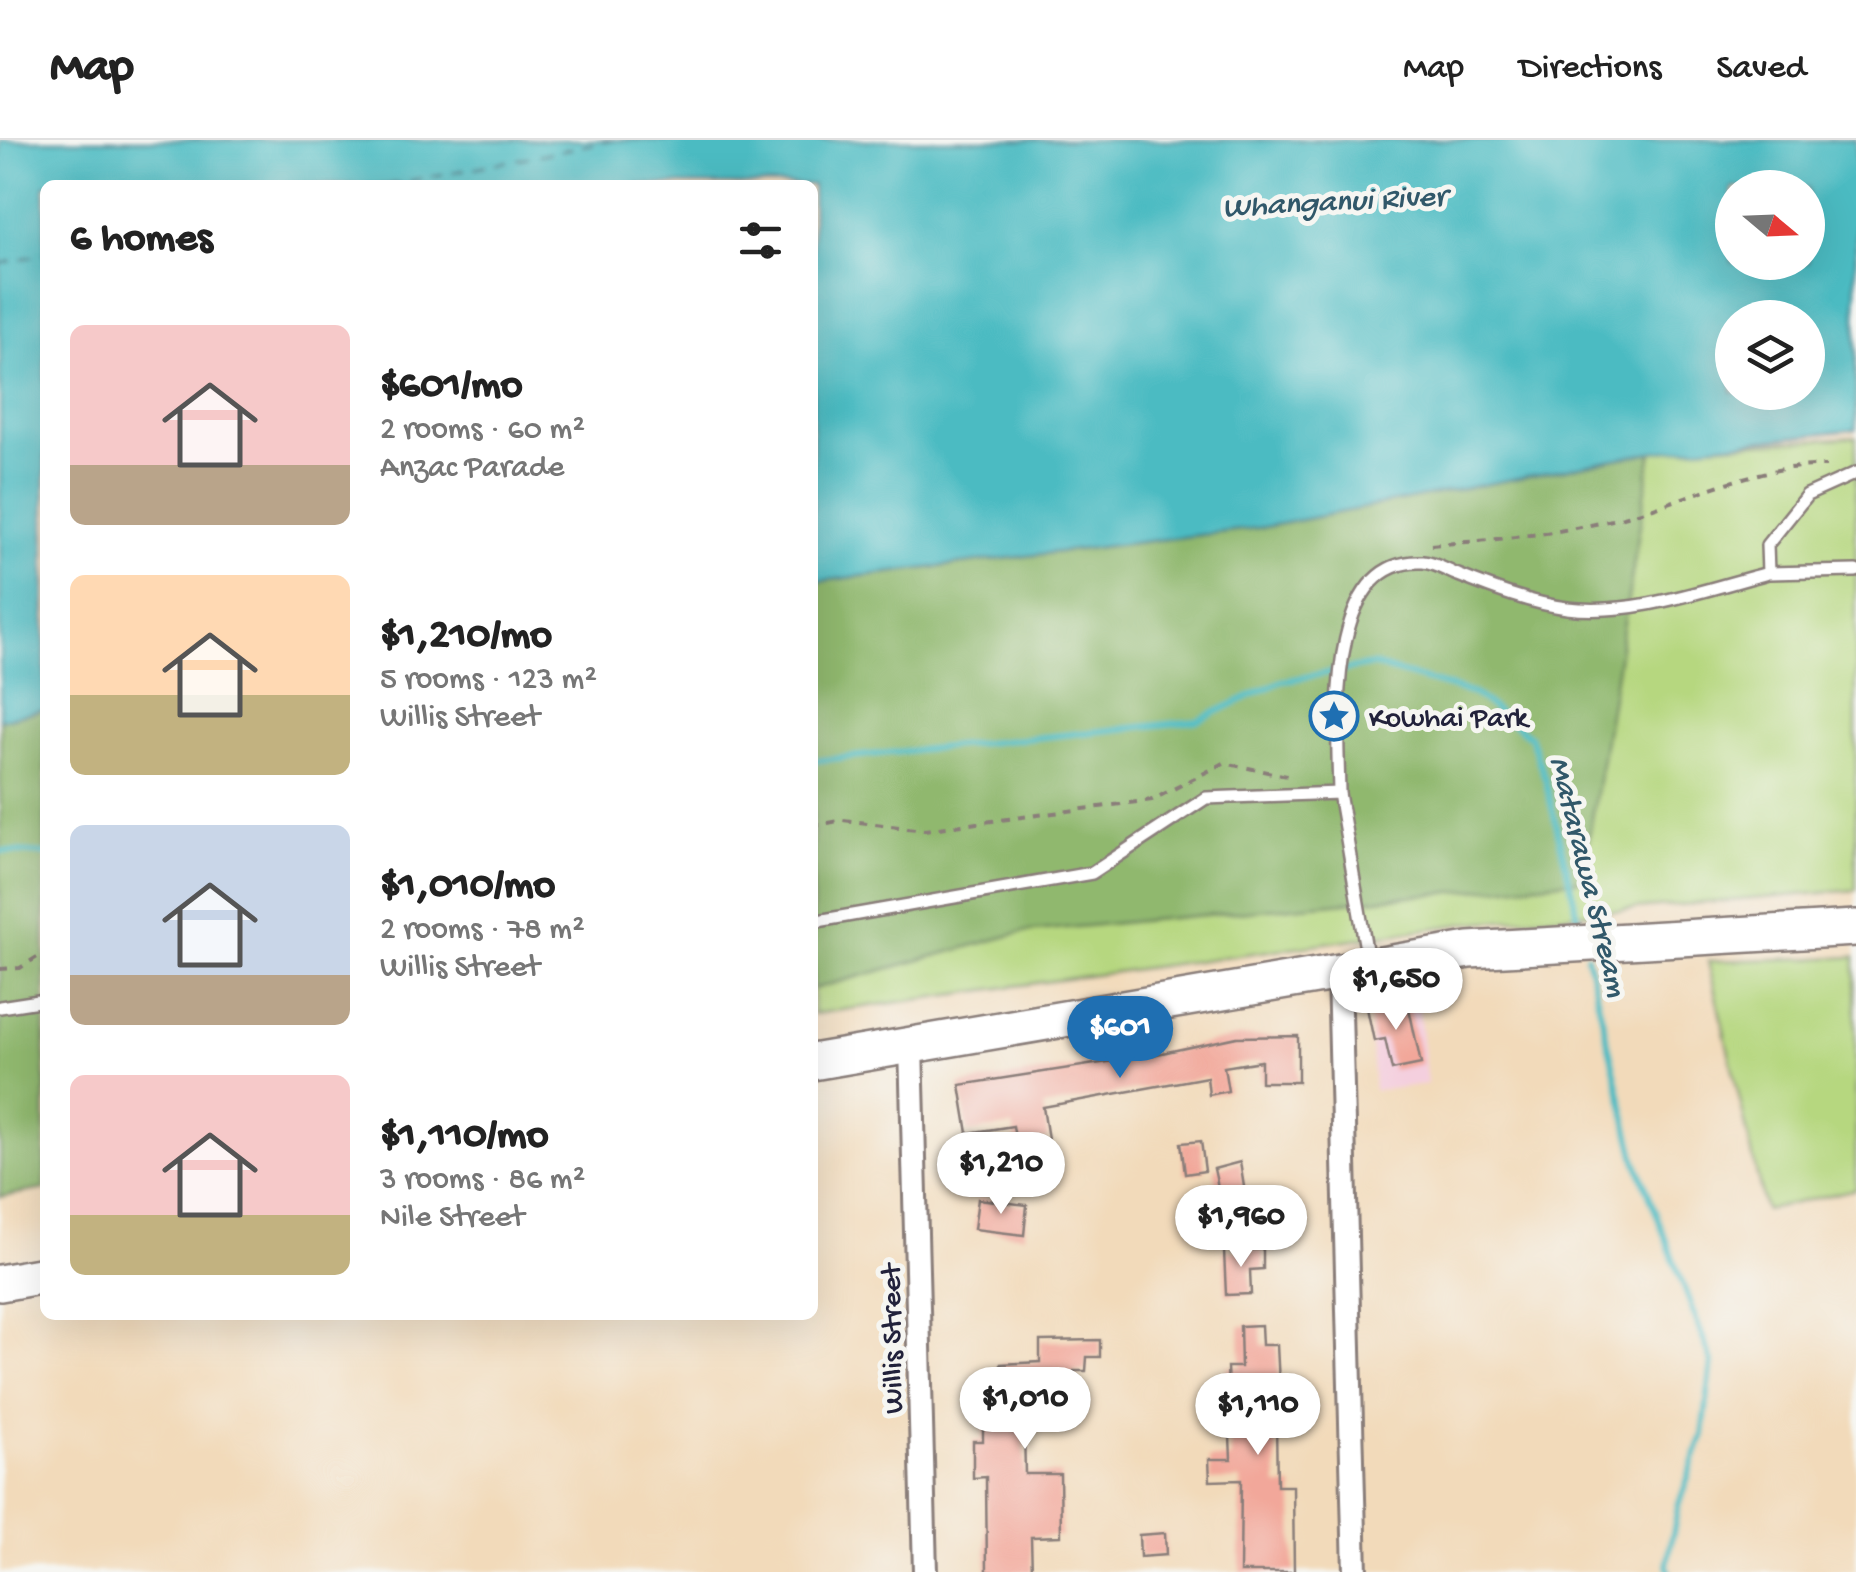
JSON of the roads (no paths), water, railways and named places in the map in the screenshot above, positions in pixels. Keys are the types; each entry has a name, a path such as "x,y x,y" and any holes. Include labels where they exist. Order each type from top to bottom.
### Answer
{"main road":[{"path":"818,1061 1469,950 1856,928"},
{"path":"0,1284 40,1276"}],"street":[{"path":"1354,972 1354,1572"},
{"name":"Willis Street","path":"911,1045 925,1572"}],"lane":[{"path":"1768,573 1766,545 1808,495 1856,473"},
{"path":"1354,972 1339,793 1337,692 1343,644 1359,602 1386,572 1426,562 1532,601 1603,610 1652,603 1768,573 1856,571"},
{"path":"818,921 1092,872 1206,798 1339,793"},
{"path":"0,1007 40,1001"}],"water":[{"name":"Whanganui River","path":"0,140 1856,140 1856,430 1652,452 1265,527 818,581 818,180 40,180 40,710 0,720"}],"waterway":[{"name":"Matarawa Stream","path":"818,760 1197,721 1282,681 1373,665 1474,694 1530,736 1545,779 1582,933"},
{"name":"Matarawa Stream","path":"0,851 40,854"},
{"name":"Matarawa Stream","path":"1587,955 1636,1160 1712,1362 1703,1435 1678,1506 1667,1566 1670,1572"}],"place":[{"name":"Kowhai Park","path":"1334,716"}]}
